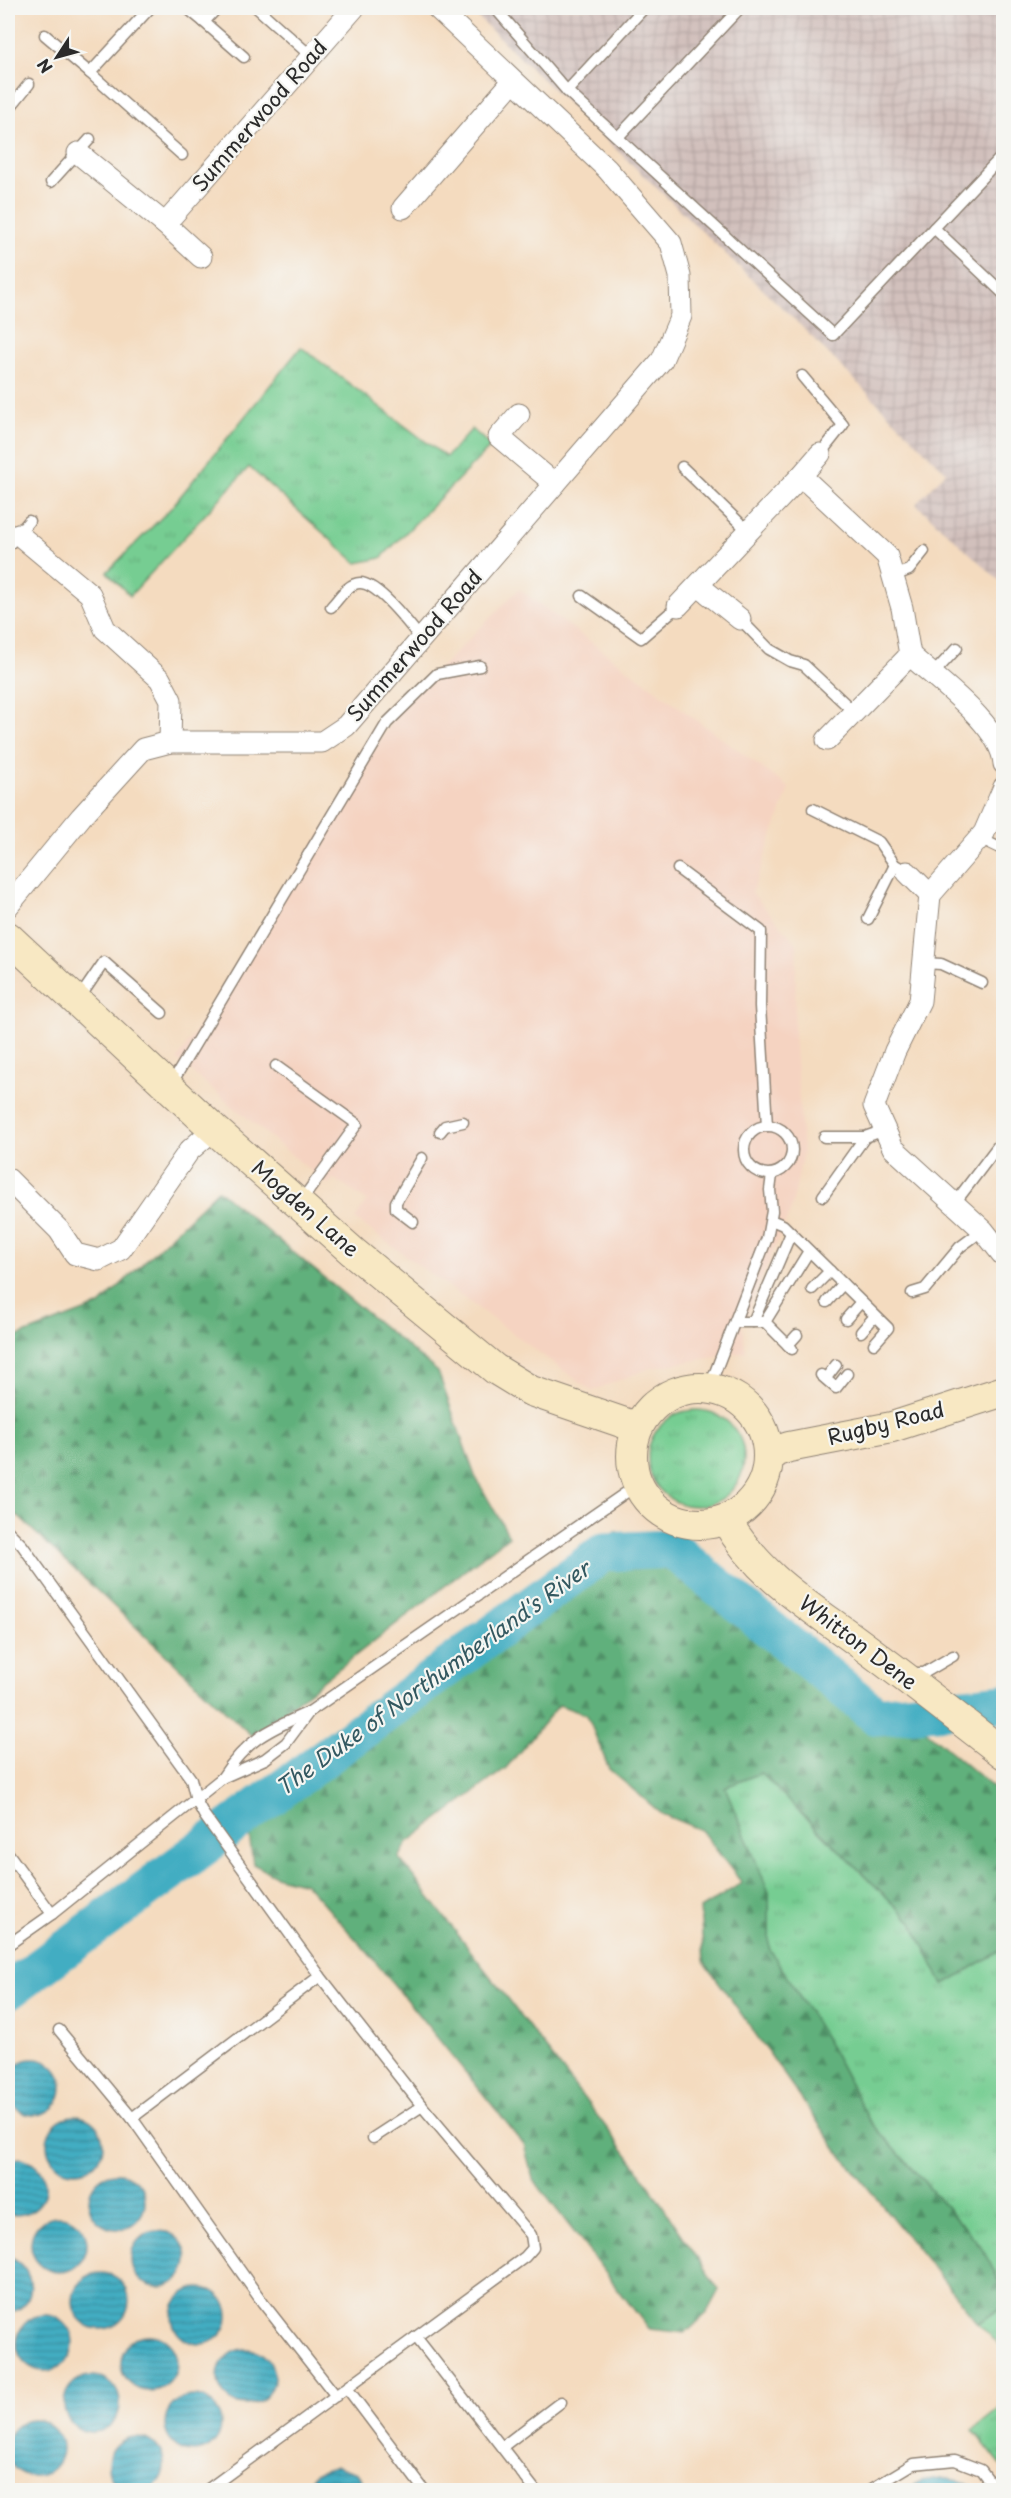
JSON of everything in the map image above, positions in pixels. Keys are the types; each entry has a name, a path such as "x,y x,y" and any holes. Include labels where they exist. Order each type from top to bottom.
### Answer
{"street":[{"name":"Summerwood Road","path":"165,224 354,8"},
{"name":"Summerwood Road","path":"8,906 81,817 143,749 170,742 322,742 346,726 385,678 662,360 681,316 680,276 670,243 607,169 437,8"},
{"path":"403,208 513,81"},
{"path":"84,146 201,257"},
{"path":"519,414 498,437 555,484"},
{"path":"678,606 820,454"},
{"path":"801,476 887,556 902,608 910,655 994,736 1004,764"},
{"path":"18,533 90,594 105,629 160,679 171,700 170,742"},
{"path":"699,586 740,619"},
{"path":"827,740 910,655"},
{"path":"1003,1255 983,1230 875,1133 874,1106 895,1051 920,1001 930,895 980,838 1004,787"},
{"path":"901,868 930,895"},
{"name":"Mogden Lane","path":"8,937 76,1003 214,1129 299,1204 495,1369 531,1391 636,1427"},
{"path":"8,1179 59,1230 75,1254 99,1260 121,1249 189,1151 214,1129"},
{"path":"688,1389 709,1389 732,1396 750,1410 763,1431 768,1454 766,1474 758,1493 744,1509 726,1520 706,1524 687,1523 668,1517 652,1505 637,1485 632,1447 636,1427 651,1409 668,1396 688,1389"},
{"name":"Rugby Road","path":"768,1454 789,1447 892,1426 1004,1391"},
{"name":"Whitton Dene","path":"726,1520 749,1556 773,1580 908,1679 1004,1754"}],"lane":[{"path":"90,73 150,8"},
{"path":"187,8 244,57"},
{"path":"204,22 217,8"},
{"path":"257,8 312,57"},
{"path":"495,8 567,91 833,335 1004,154"},
{"path":"567,91 644,8"},
{"path":"618,136 740,8"},
{"path":"45,35 182,155"},
{"path":"8,110 29,84"},
{"path":"51,182 84,146"},
{"path":"934,228 1004,294"},
{"path":"802,376 843,425 820,454"},
{"path":"682,467 748,531"},
{"path":"893,576 909,570 924,551"},
{"path":"331,607 349,588 358,583 369,585 399,612 421,639"},
{"path":"582,596 642,638 678,606"},
{"path":"740,619 769,649 790,661 804,665 854,712"},
{"path":"932,675 957,648"},
{"path":"169,1088 387,723 437,674 480,666"},
{"path":"813,809 879,842 901,868 868,920"},
{"path":"980,838 1004,850"},
{"path":"678,869 761,931 760,1006 767,1126"},
{"path":"76,1003 104,962 162,1013"},
{"path":"924,963 941,964 982,984"},
{"path":"276,1066 357,1124 299,1204"},
{"path":"440,1132 445,1126 463,1122"},
{"path":"767,1126 786,1134 792,1146 791,1159 784,1169 772,1175 759,1174 748,1166 743,1155 743,1143 753,1130 767,1126"},
{"path":"824,1137 875,1133"},
{"path":"823,1196 875,1133"},
{"path":"954,1204 1004,1138"},
{"path":"412,1222 396,1209 396,1202 422,1158"},
{"path":"709,1389 767,1238 771,1220 772,1175"},
{"path":"771,1220 783,1225 888,1328 874,1344"},
{"path":"912,1293 925,1289 960,1246 983,1230"},
{"path":"753,1322 791,1233"},
{"path":"765,1322 809,1251"},
{"path":"812,1289 830,1271"},
{"path":"827,1302 843,1284"},
{"path":"846,1319 861,1302"},
{"path":"861,1332 875,1316"},
{"path":"735,1322 765,1322 790,1347 797,1335"},
{"path":"775,1332 783,1323"},
{"path":"836,1365 824,1377 836,1388 847,1374"},
{"path":"222,1778 236,1756 265,1732 309,1712 637,1485"},
{"path":"8,1531 22,1545 191,1779 196,1800 204,1815 320,1976 422,2106 531,2235 533,2248 525,2257 207,2490"},
{"path":"908,1679 953,1656"},
{"path":"8,1945 52,1914 222,1778 265,1759 279,1748 309,1712"},
{"path":"8,1854 52,1914"},
{"path":"132,2118 320,1976"},
{"path":"59,2030 132,2118 263,2303 336,2396"},
{"path":"373,2138 422,2106"},
{"path":"416,2337 535,2490"},
{"path":"347,2388 424,2490"},
{"path":"502,2447 561,2402"},
{"path":"870,2490 913,2464 955,2460 981,2470 996,2490"}],"shaded area":[{"path":"468,8 1003,8 1003,584 916,504 946,472 796,321"},
{"path":"519,589 789,788 752,893 797,944 794,1035 803,1152 792,1207 742,1326 746,1352 650,1368 592,1391 355,1219 367,1201 334,1179 328,1185 177,1060 401,707"}],"green space":[{"path":"301,347 446,457 472,429 491,446 381,558 357,563 249,467 130,596 107,572 170,509"},
{"path":"218,1190 438,1372 475,1476 509,1536 252,1736 8,1507 8,1340 100,1305"},
{"path":"696,1410 714,1414 730,1424 740,1440 744,1458 740,1476 730,1492 714,1502 696,1506 678,1502 662,1492 652,1476 648,1458 652,1440 662,1424 678,1414"},
{"path":"615,1531 713,1570 831,1666 918,1724 1003,1796 1003,1949 943,1985 912,1922 761,1773 725,1787 769,1893 769,1948 827,2041 869,2120 980,2245 1003,2288 1003,2307 978,2323 838,2151 704,1961 700,1909 742,1883 701,1830 662,1814 609,1769 587,1715 559,1705 506,1768 408,1842 399,1858 636,2166 719,2290 706,2314 686,2333 649,2329 533,2179 524,2144 369,1954 306,1884 278,1877 253,1864 248,1826 563,1596 575,1556"},
{"path":"761,1773 912,1922 943,1985 1003,1949 1003,2288 980,2245 869,2120 827,2041 769,1948 769,1893 725,1787"},
{"path":"1003,2307 1003,2349 978,2323"},
{"path":"1003,2406 1003,2468 973,2430"}],"water":[{"path":"29,2059 39,2059 54,2067 60,2076 62,2087 60,2098 54,2107 39,2115 29,2115 18,2110 11,2103 6,2092 6,2082 11,2071 18,2064"},
{"path":"69,2116 81,2116 91,2120 99,2128 103,2144 99,2160 91,2168 81,2172 69,2172 59,2168 51,2160 47,2150 47,2138 51,2128 59,2120"},
{"path":"21,2158 34,2164 41,2173 45,2183 44,2194 40,2203 33,2210 22,2214 8,2214 8,2160"},
{"path":"111,2173 123,2173 133,2177 141,2185 145,2201 141,2217 133,2225 123,2229 111,2229 101,2225 93,2217 89,2207 89,2195 93,2185 101,2177"},
{"path":"53,2216 65,2216 75,2220 83,2228 87,2244 83,2260 75,2268 65,2272 53,2272 43,2268 35,2260 31,2250 31,2238 35,2228 43,2220"},
{"path":"153,2231 165,2231 175,2235 183,2243 187,2259 183,2275 175,2283 165,2287 153,2287 143,2283 135,2275 131,2265 131,2253 135,2243 143,2235"},
{"path":"8,2257 24,2269 29,2277 30,2286 25,2303 8,2313"},
{"path":"95,2273 107,2273 117,2277 125,2285 129,2301 125,2317 117,2325 107,2329 95,2329 85,2325 77,2317 73,2307 73,2295 77,2285 85,2277"},
{"path":"194,2288 206,2288 216,2292 224,2300 228,2316 224,2332 216,2340 206,2344 194,2344 184,2340 176,2332 172,2322 172,2310 176,2300 184,2292"},
{"path":"39,2315 51,2315 61,2319 69,2327 73,2343 69,2359 61,2367 51,2371 39,2371 29,2367 21,2359 17,2349 17,2337 21,2327 29,2319"},
{"path":"143,2335 155,2335 165,2339 173,2347 177,2363 173,2379 165,2387 155,2391 143,2391 133,2387 125,2379 121,2369 121,2357 125,2347 133,2339"},
{"path":"240,2349 252,2349 262,2353 270,2361 274,2377 270,2393 262,2401 252,2405 240,2405 230,2401 222,2393 218,2383 218,2371 222,2361 230,2353"},
{"path":"86,2376 98,2376 108,2380 116,2388 120,2404 116,2420 108,2428 98,2432 86,2432 76,2428 68,2420 64,2410 64,2398 68,2388 76,2380"},
{"path":"187,2396 199,2396 209,2400 217,2408 221,2424 217,2440 209,2448 199,2452 187,2452 177,2448 169,2440 165,2430 165,2418 169,2408 177,2400"},
{"path":"28,2420 40,2420 54,2428 62,2442 60,2459 54,2468 40,2476 28,2476 11,2464 6,2454 6,2442 18,2425"},
{"path":"136,2437 147,2439 156,2445 162,2454 164,2465 162,2476 156,2485 147,2491 136,2493 125,2491 116,2485 110,2476 108,2465 110,2454 116,2445 125,2439"},
{"path":"337,2466 357,2473 369,2490 303,2490 315,2473"},
{"path":"941,2478 961,2481 979,2490 904,2490 921,2481"}],"waterway":[{"name":"The Duke of Northumberland's River","path":"8,1991 604,1552 672,1549 877,1716 1004,1703"}]}
